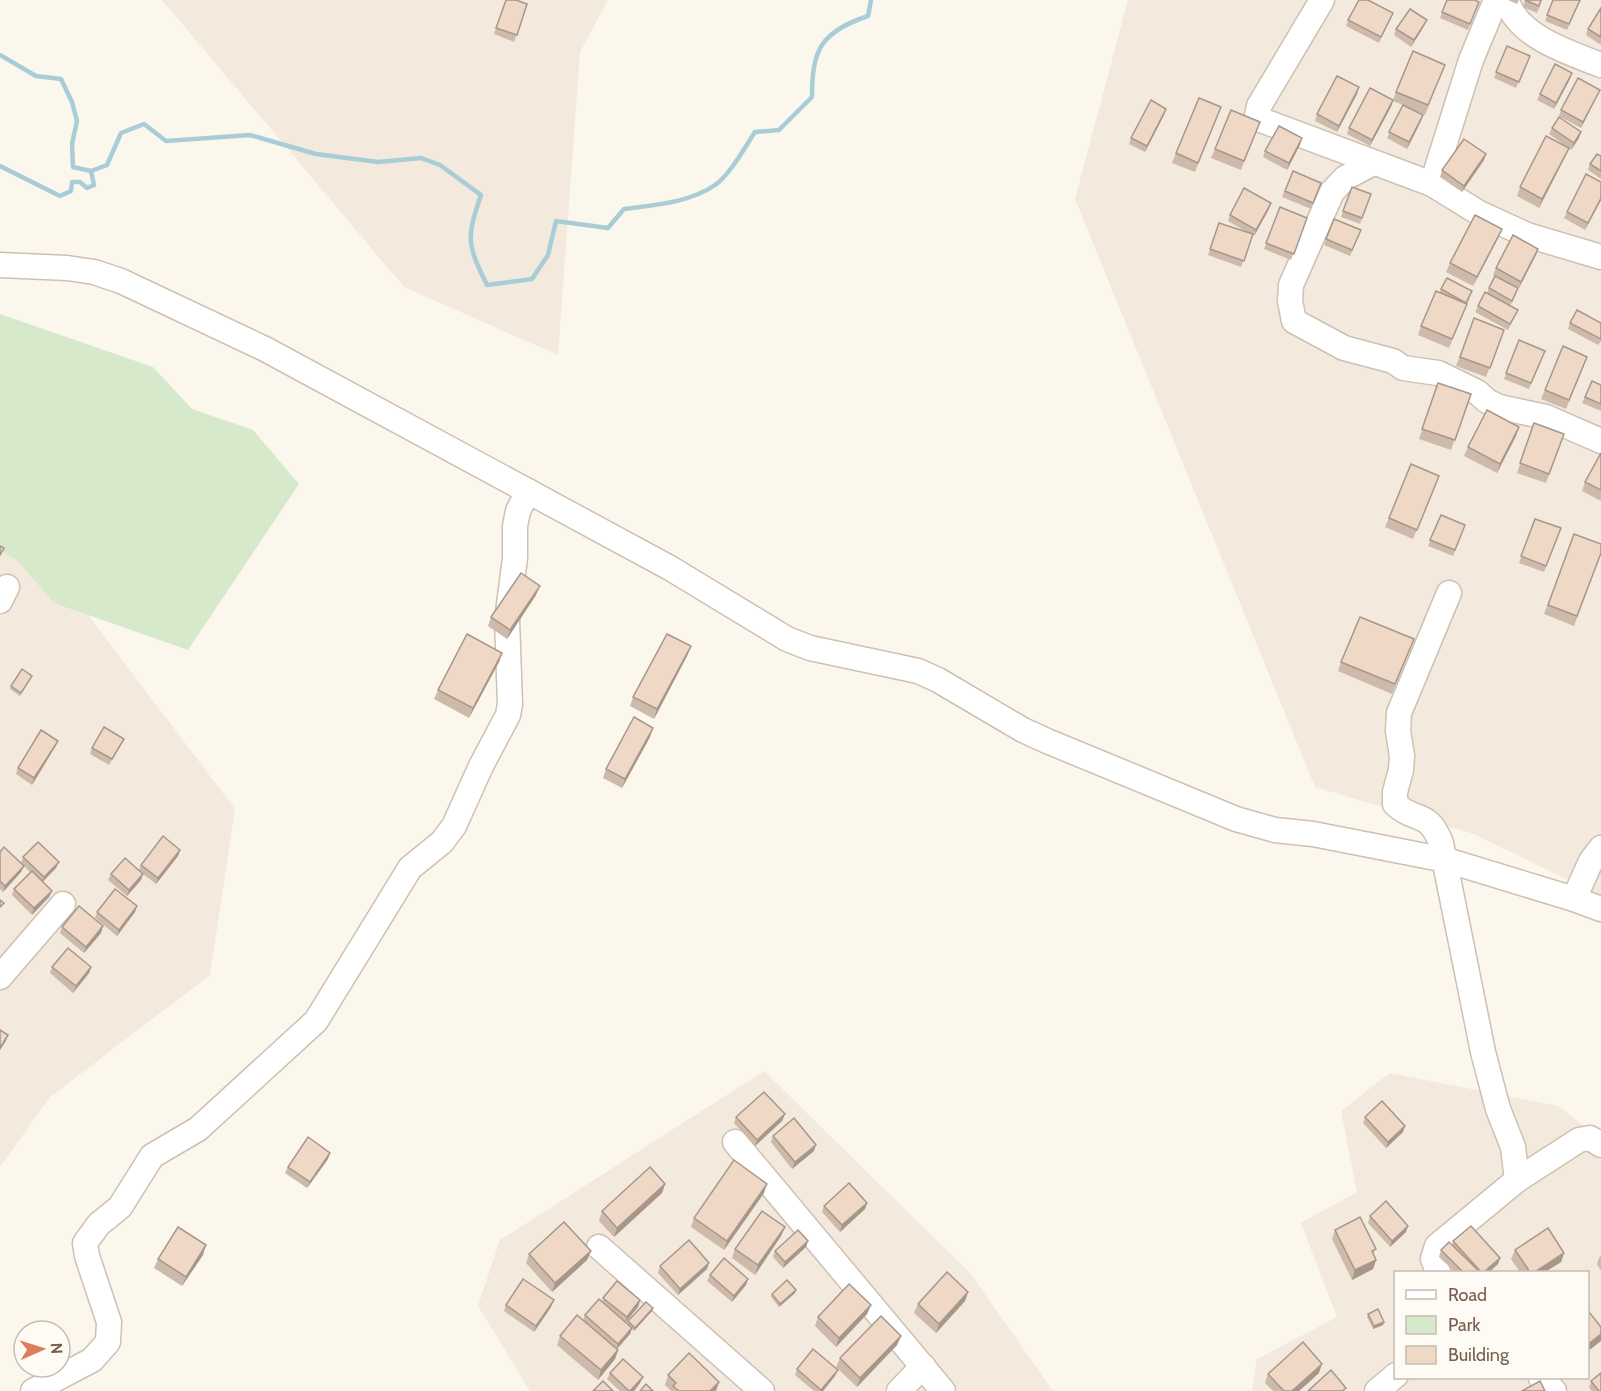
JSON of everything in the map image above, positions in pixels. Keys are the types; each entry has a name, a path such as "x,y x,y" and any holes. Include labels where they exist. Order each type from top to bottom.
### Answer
{"street":[{"path":"1322,0 1259,106 1257,115 1261,120 1432,184 1479,213 1516,230 1601,257"},
{"path":"1432,184 1471,60 1496,0"},
{"path":"1507,0 1516,18 1531,32 1558,49 1601,65"},
{"path":"1373,163 1345,178 1332,192 1291,285 1290,301 1294,321 1344,348 1393,361 1403,368 1438,373 1477,392 1487,401 1499,407 1546,417 1601,441"},
{"path":"0,265 67,268 121,281 266,349 670,568 787,639 836,654 918,671 938,680 1023,730 1236,819 1275,830 1313,834 1446,860 1601,909"},
{"path":"33,1391 92,1360 108,1342 109,1322 87,1256 85,1243 99,1224 120,1207 152,1156 198,1129 316,1021 410,868 442,842 454,826 481,766 508,715 510,704 507,620 515,558 515,526 518,511 528,491"},
{"path":"1449,592 1399,713 1398,731 1402,756 1395,804 1400,809 1428,821 1436,830 1446,860 1482,1052 1498,1109 1513,1146 1517,1180"},
{"path":"1575,899 1591,861 1601,848"},
{"path":"0,977 63,904"},
{"path":"1437,1271 1433,1259 1437,1246 1517,1180 1579,1140 1590,1138 1601,1145"},
{"path":"735,1142 943,1391"},
{"path":"599,1247 762,1391"},
{"path":"899,1391 923,1366"},
{"path":"1377,1391 1394,1376"},
{"path":"1542,1379 1554,1391"}],"shaded area":[{"path":"162,0 608,0 580,52 558,355 404,287"},
{"path":"1128,0 1601,0 1601,896 1474,834 1315,787 1075,199"},
{"path":"0,522 33,542 235,809 210,975 50,1097 0,1167"},
{"path":"764,1071 970,1273 1053,1391 530,1391 478,1306 500,1240"},
{"path":"1390,1073 1558,1106 1601,1139 1601,1391 1252,1391 1257,1359 1337,1317 1301,1223 1357,1192 1341,1111"}],"green space":[{"path":"0,314 153,367 192,409 253,430 299,484 188,650 54,603 18,561 0,550"}],"building":[{"path":"506,0 516,0 527,4 517,35 496,28"},
{"path":"1359,0 1368,0 1393,13 1381,37 1348,20"},
{"path":"1447,0 1479,2 1470,24 1442,12"},
{"path":"1525,0 1541,0 1539,6"},
{"path":"1553,0 1580,0 1569,24 1547,15"},
{"path":"1601,8 1601,37 1588,29"},
{"path":"1410,9 1427,20 1414,40 1396,29"},
{"path":"1507,46 1530,56 1519,82 1496,72"},
{"path":"1413,51 1445,65 1428,105 1396,92"},
{"path":"1555,64 1572,73 1556,103 1540,94"},
{"path":"1337,76 1359,87 1339,126 1317,114"},
{"path":"1578,78 1600,90 1583,122 1561,110"},
{"path":"1370,88 1393,100 1372,140 1349,128"},
{"path":"1199,98 1221,107 1198,163 1176,153"},
{"path":"1151,100 1166,109 1147,146 1131,138"},
{"path":"1403,105 1423,115 1409,142 1389,132"},
{"path":"1231,110 1260,122 1244,161 1215,149"},
{"path":"1559,117 1581,132 1574,143 1552,128"},
{"path":"1279,126 1302,138 1289,163 1265,151"},
{"path":"1546,136 1569,148 1542,199 1520,187"},
{"path":"1464,139 1486,154 1464,186 1442,170"},
{"path":"1597,154 1601,156 1601,171 1590,164"},
{"path":"1293,171 1321,183 1313,203 1285,191"},
{"path":"1586,174 1601,182 1601,198 1588,223 1567,212"},
{"path":"1352,187 1371,194 1362,218 1343,211"},
{"path":"1244,188 1271,203 1256,230 1230,215"},
{"path":"1280,207 1307,218 1294,254 1266,243"},
{"path":"1475,215 1502,229 1477,277 1450,263"},
{"path":"1334,219 1361,230 1352,250 1326,239"},
{"path":"1219,223 1253,234 1244,261 1210,249"},
{"path":"1513,235 1538,249 1521,282 1496,268"},
{"path":"1495,276 1518,288 1512,301 1489,288"},
{"path":"1447,278 1472,291 1466,303 1441,289"},
{"path":"1436,291 1467,304 1452,339 1421,326"},
{"path":"1485,292 1518,310 1510,324 1478,306"},
{"path":"1577,310 1601,323 1601,339 1570,323"},
{"path":"1474,318 1504,330 1490,368 1460,357"},
{"path":"1519,340 1545,351 1531,383 1506,373"},
{"path":"1563,346 1587,357 1569,400 1545,390"},
{"path":"1592,381 1601,385 1601,404 1585,397"},
{"path":"1438,383 1471,394 1455,440 1422,429"},
{"path":"1487,410 1519,427 1500,464 1468,447"},
{"path":"1534,423 1564,434 1549,474 1520,463"},
{"path":"1601,453 1601,490 1585,482"},
{"path":"1411,464 1439,476 1417,530 1389,518"},
{"path":"1441,515 1465,525 1455,550 1430,540"},
{"path":"1535,519 1561,528 1546,566 1521,556"},
{"path":"1574,534 1601,544 1601,553 1577,616 1548,605"},
{"path":"521,573 540,586 510,630 491,617"},
{"path":"1360,617 1414,639 1395,684 1341,662"},
{"path":"467,634 502,653 473,708 438,690"},
{"path":"667,634 691,646 657,709 633,697"},
{"path":"22,669 32,676 21,693 11,686"},
{"path":"634,717 653,728 625,779 606,769"},
{"path":"104,727 124,739 112,759 92,748"},
{"path":"41,730 58,741 34,778 18,768"},
{"path":"163,836 180,850 158,878 141,865"},
{"path":"38,842 59,862 44,877 23,857"},
{"path":"4,847 24,866 5,886 0,881 0,852"},
{"path":"125,858 143,874 129,890 111,874"},
{"path":"32,871 52,891 34,908 14,889"},
{"path":"115,889 137,906 119,930 97,912"},
{"path":"79,906 103,926 86,947 62,927"},
{"path":"68,948 91,967 76,986 52,967"},
{"path":"0,1030 8,1035 0,1048"},
{"path":"764,1092 785,1114 757,1140 736,1117"},
{"path":"1382,1101 1405,1126 1388,1142 1365,1117"},
{"path":"794,1118 816,1145 795,1162 773,1136"},
{"path":"308,1137 330,1153 310,1182 288,1167"},
{"path":"734,1160 767,1184 727,1241 694,1218"},
{"path":"650,1167 665,1184 617,1228 602,1211"},
{"path":"849,1183 867,1203 842,1225 824,1206"},
{"path":"1386,1201 1408,1226 1392,1241 1370,1216"},
{"path":"762,1211 785,1227 758,1265 735,1249"},
{"path":"1360,1217 1376,1249 1372,1251 1376,1260 1355,1270 1335,1230"},
{"path":"564,1222 591,1251 555,1283 529,1254"},
{"path":"1471,1226 1500,1258 1485,1271 1480,1271 1453,1241"},
{"path":"178,1227 206,1245 186,1277 158,1259"},
{"path":"1548,1228 1564,1253 1537,1271 1529,1271 1515,1250"},
{"path":"798,1230 808,1241 785,1262 775,1251"},
{"path":"689,1240 709,1263 680,1289 660,1266"},
{"path":"1449,1242 1479,1271 1462,1271 1441,1250"},
{"path":"724,1258 748,1279 734,1296 710,1275"},
{"path":"947,1272 968,1292 939,1324 918,1304"},
{"path":"523,1279 554,1300 536,1326 506,1305"},
{"path":"787,1280 796,1290 780,1304 772,1294"},
{"path":"617,1281 640,1300 627,1317 603,1298"},
{"path":"849,1284 871,1305 839,1338 818,1317"},
{"path":"599,1299 632,1328 618,1344 585,1315"},
{"path":"646,1302 653,1308 635,1328 628,1321"},
{"path":"1378,1309 1384,1322 1374,1326 1368,1314"},
{"path":"1589,1312 1601,1327 1601,1334 1589,1343"},
{"path":"577,1315 618,1350 601,1370 560,1336"},
{"path":"881,1316 901,1336 860,1378 840,1358"},
{"path":"1303,1342 1322,1364 1292,1391 1284,1391 1268,1374"},
{"path":"813,1349 838,1370 821,1390 797,1369"},
{"path":"689,1353 719,1382 710,1391 679,1391 673,1386 676,1383 668,1375"},
{"path":"623,1359 643,1377 630,1391 610,1373"},
{"path":"1331,1370 1346,1388 1342,1391 1308,1391"},
{"path":"1601,1373 1601,1391 1599,1391 1591,1381"},
{"path":"603,1381 613,1391 593,1391"},
{"path":"1540,1381 1545,1391 1522,1391"},
{"path":"646,1384 653,1391 640,1391"}],"waterway":[{"path":"0,55 36,76 61,79 72,102 77,121 72,144 73,167 91,171 107,165 121,133 144,124 166,141 250,135 316,154 378,162 421,158 440,165 481,195 473,222 471,241 472,250 487,285 532,279 548,255 556,221 608,228 624,209 683,199 715,185 731,168 755,132 779,130 812,97 814,66 822,44 839,29 868,16 871,0"},
{"path":"0,166 60,196 71,191 72,182 80,182 87,188 94,185 91,171"}]}
